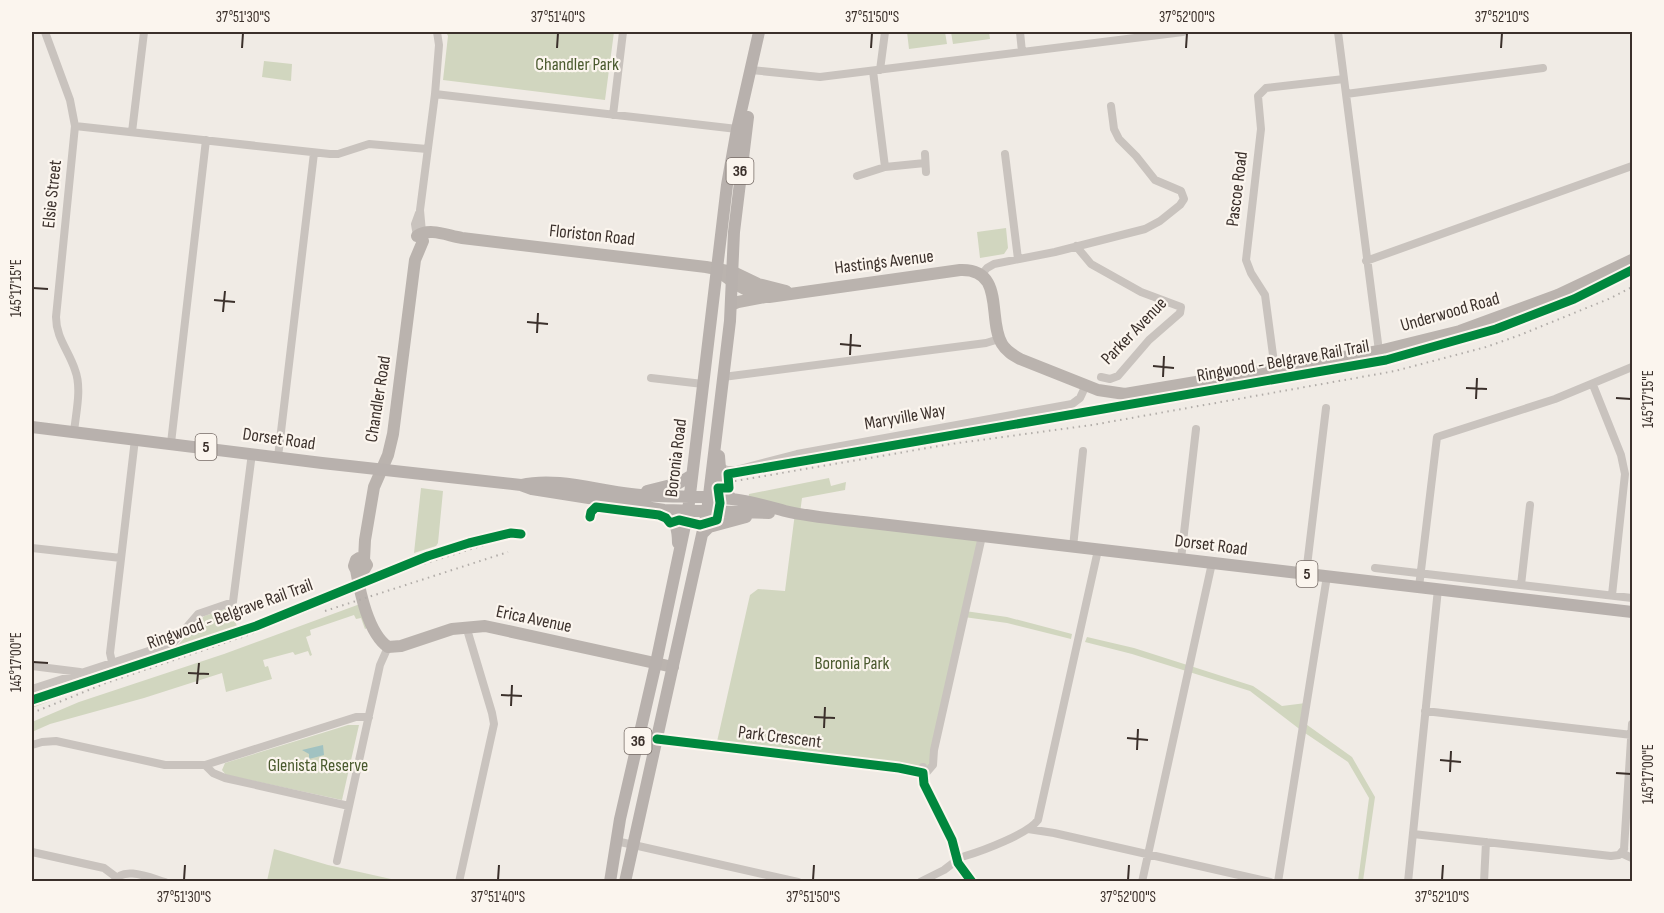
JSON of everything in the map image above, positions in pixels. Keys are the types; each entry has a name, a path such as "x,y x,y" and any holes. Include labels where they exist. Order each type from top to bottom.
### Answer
{"main road":[{"name":"Boronia Road","path":"610,882 616,842 690,497 727,185 759,32"},
{"name":"Boronia Road","path":"625,882 707,512 730,321 735,225 743,142 750,101 751,70"},
{"name":"Floriston Road","path":"421,236 443,236 716,269"},
{"name":"Chandler Road","path":"388,646 377,634 364,603 360,565 374,487 388,455 393,434 415,260 421,236"},
{"name":"Underwood Road","path":"1089,386 1113,393 1131,394 1379,351 1460,331 1506,315 1581,286 1632,260"},
{"name":"Hastings Avenue","path":"716,269 733,277 790,292"},
{"name":"Hastings Avenue","path":"733,277 755,294 769,297 790,292 960,270 970,270 981,275"},
{"path":"981,275 993,294 999,339 1005,347 1014,356 1089,386"},
{"path":"731,305 769,297"},
{"path":"711,319 730,321"},
{"path":"720,410 711,390 703,384 713,374 727,343"},
{"name":"Dorset Road","path":"32,427 521,485 532,489 664,510 769,513"},
{"name":"Boronia Road","path":"718,427 720,467 724,488 732,499"},
{"path":"631,494 680,483 692,475"},
{"name":"Dorset Road","path":"521,485 533,483 581,486 631,494 709,496 840,520 1632,612"},
{"path":"664,510 671,515 676,528 677,565"},
{"name":"Dorset Road","path":"703,533 706,529 717,525 786,511"},
{"name":"Erica Avenue","path":"388,646 400,646 466,626 496,628 673,668"}],"street":[{"name":"Elsie Street","path":"45,32 70,100 75,126 56,317 58,335 78,378 74,432"},
{"path":"132,132 144,32"},
{"name":"Chandler Road","path":"421,236 415,224 420,210 435,94 439,45 437,32"},
{"path":"613,115 623,32"},
{"path":"885,32 877,70 885,167"},
{"path":"1020,32 1022,52"},
{"path":"751,70 820,77 1022,52 1127,35 1183,32"},
{"path":"1338,32 1379,351"},
{"path":"1346,94 1543,68"},
{"name":"Pascoe Road","path":"1275,370 1266,295 1251,273 1246,260 1261,129 1258,96 1266,88 1344,79"},
{"path":"435,94 737,129"},
{"path":"981,275 992,265 1150,227 1177,208 1184,199 1181,191 1155,180 1137,156 1118,137 1114,129 1111,106"},
{"path":"75,126 314,153 338,154 369,144 427,149"},
{"path":"171,443 206,140"},
{"path":"278,457 314,153"},
{"path":"1005,154 1018,259"},
{"path":"857,176 885,167 925,163"},
{"path":"1366,261 1632,166"},
{"name":"Parker Avenue","path":"1076,246 1087,260 1110,274 1141,292 1181,308 1180,313 1149,340 1118,376 1110,379 1101,377"},
{"path":"723,377 986,343 999,339"},
{"path":"1419,587 1437,437 1593,385 1632,367"},
{"path":"651,378 703,384"},
{"path":"1593,385 1628,460 1612,596"},
{"name":"Maryville Way","path":"720,467 727,470 738,469 797,453 1072,404 1089,386"},
{"path":"1306,574 1326,408"},
{"path":"1181,560 1197,429"},
{"path":"112,662 110,653 135,438"},
{"path":"1072,547 1083,451"},
{"path":"32,689 173,643 198,615 233,602 252,453"},
{"path":"1521,585 1530,505"},
{"path":"972,881 924,784 924,771 933,765 934,750 982,536"},
{"path":"32,548 121,558"},
{"path":"920,882 1031,827 1039,816 1098,550"},
{"path":"1142,882 1212,563"},
{"path":"1375,568 1632,598"},
{"path":"1278,882 1327,576"},
{"path":"1408,882 1438,589"},
{"path":"459,882 494,724 466,626"},
{"path":"337,861 380,665 388,646"},
{"path":"32,666 84,672"},
{"path":"1425,711 1632,738"},
{"path":"32,745 56,741 165,765 205,765 356,717 369,717"},
{"path":"1623,851 1632,724"},
{"name":"Park Crescent","path":"657,739 924,771"},
{"path":"205,765 213,773 225,778 349,806"},
{"path":"1031,827 1270,882"},
{"path":"1413,834 1609,856 1623,851 1632,856"},
{"path":"616,842 798,882"},
{"path":"1484,882 1486,842"},
{"path":"32,852 104,868 115,879 126,873 165,882"}],"green space":[{"name":"Chandler Park","path":"446,32 614,32 605,100 443,80 448,36"},
{"path":"907,32 945,32 947,44 909,49"},
{"path":"951,32 989,32 990,39 953,44"},
{"path":"264,61 292,64 291,81 262,77"},
{"path":"1006,228 1008,248 1004,254 980,258 977,232"},
{"name":"Boronia Park","path":"829,478 831,486 846,482 845,490 802,498 800,513 982,536 965,611 1007,617 1072,634 1071,639 1007,623 964,617 932,762 925,770 716,746 750,595 758,589 785,591 795,513 748,501 749,494"},
{"path":"421,488 443,491 438,543 436,546 414,553"},
{"path":"360,604 367,628 365,629 361,618 356,619 354,615 310,630 311,635 306,637 312,655 310,656 308,651 295,655 293,652 263,660 265,667 268,666 272,679 226,692 222,673 50,724 32,732 32,722 79,702 224,654"},
{"path":"229,608 241,635 101,681 32,708 32,693 173,647 179,644 204,616"},
{"path":"1087,637 1134,648 1253,686 1282,706 1306,703 1303,722 1352,757 1375,797 1363,881 1358,881 1369,798 1348,762 1302,731 1250,691 1132,654 1085,642"},
{"name":"Glenista Reserve","path":"348,725 359,725 342,800 226,775 222,770 225,763"},
{"path":"274,849 328,865 400,881 267,881"}],"water":[{"path":"323,745 324,755 309,759 309,754 302,750"}],"railway":[{"path":"729,482 951,444 1092,425 1395,371 1486,347 1520,335 1611,298 1632,287"},
{"path":"32,713 106,683 248,635 413,567 510,537"},
{"path":"325,611 508,552"}],"cycle path":[{"name":"Ringwood - Belgrave Rail Trail","path":"590,517 596,507 659,515 670,523 679,520 700,525 717,520 720,503 718,488 729,488 728,474 1386,360 1496,329 1574,299 1632,270"},
{"name":"Ringwood - Belgrave Rail Trail","path":"32,700 256,626 428,556 511,533 521,534"},
{"path":"657,739 899,768 923,773 924,784 952,840 958,863 972,882"}]}
